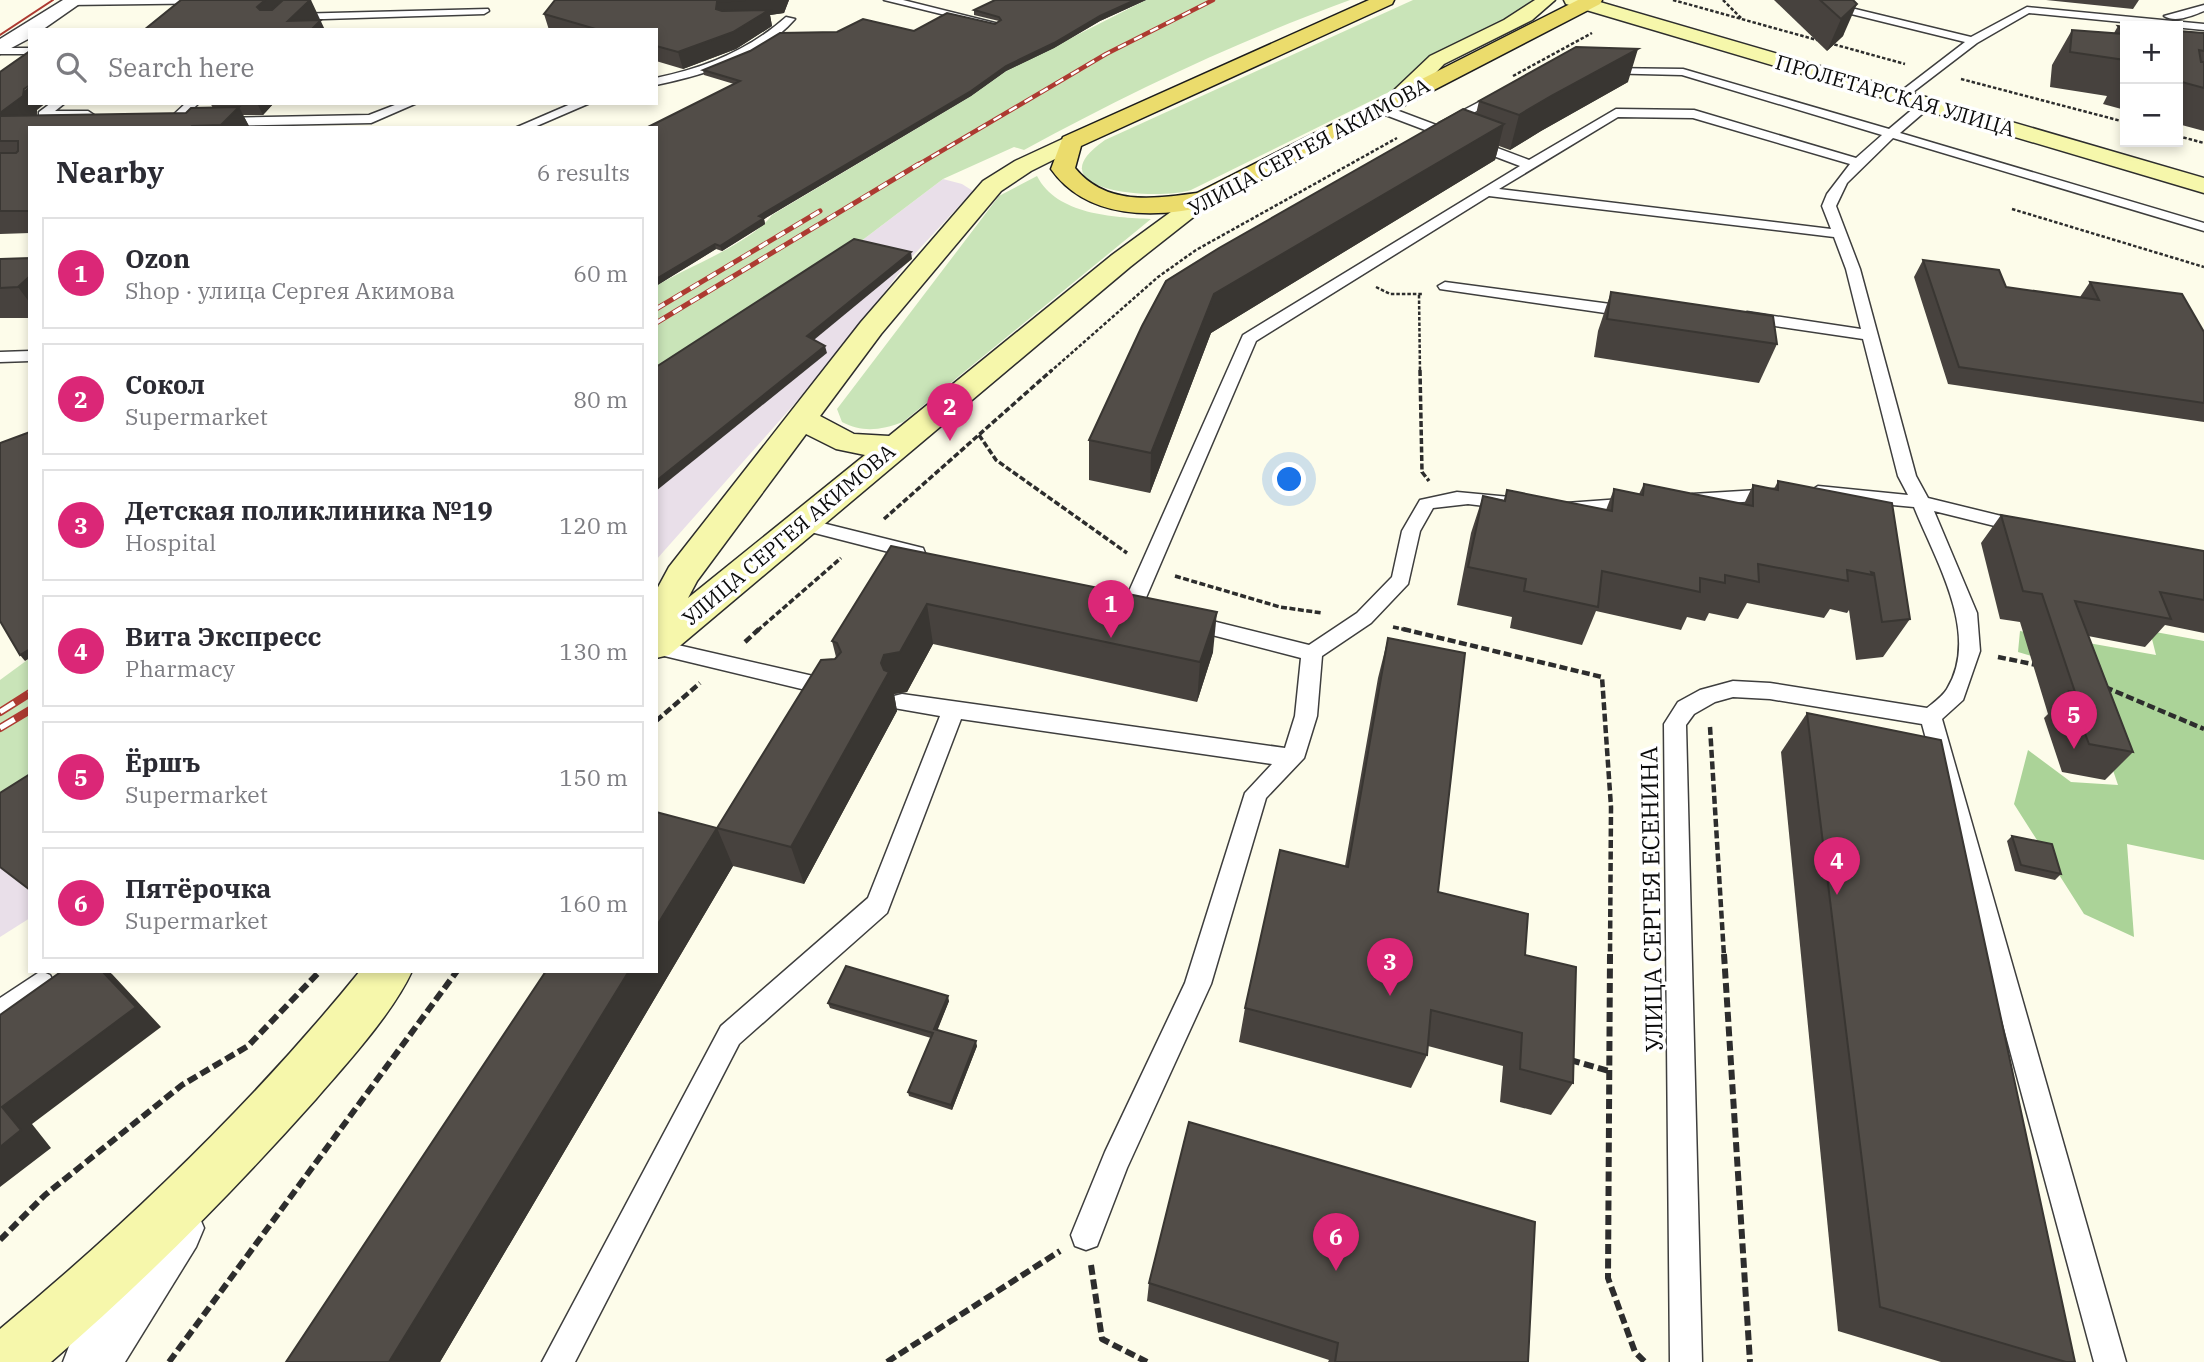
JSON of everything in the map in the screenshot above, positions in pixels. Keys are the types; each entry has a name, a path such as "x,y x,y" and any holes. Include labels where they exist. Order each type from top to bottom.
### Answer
{"main road":[{"name":"УЛИЦА СЕРГЕЯ АКИМОВА","path":"658,622 682,576 871,328 992,186 1023,166 1071,142 1385,0"},
{"path":"1389,103 1421,72 1439,60 1546,0"},
{"name":"УЛИЦА СЕРГЕЯ АКИМОВА","path":"658,644 1121,261 1203,200 1584,1"},
{"name":"ПРОЛЕТАРСКАЯ УЛИЦА","path":"1584,1 1900,98 2204,186"},
{"path":"1071,142 1063,169 1072,184 1091,196 1123,204 1156,206 1203,200"},
{"path":"804,419 832,439 855,446 896,446"},
{"path":"6,1362 65,1313 210,1176 313,1065 387,973"}],"street":[{"path":"33,28 74,1"},
{"path":"0,50 28,31"},
{"path":"92,1362 210,1176"}],"lane":[{"path":"74,1 231,0"},
{"path":"889,0 994,24"},
{"path":"1836,0 1847,10 1973,41"},
{"path":"1900,98 2024,5 2204,27"},
{"path":"300,8 287,20 484,11"},
{"path":"2131,19 2183,15 2204,8"},
{"path":"658,82 692,75 772,37 791,14 764,20"},
{"path":"0,50 28,51"},
{"path":"1589,71 1683,72 2204,227"},
{"path":"1428,127 1511,83"},
{"path":"1389,103 1428,127 1530,165"},
{"path":"56,105 43,115 98,115"},
{"path":"170,120 189,105"},
{"path":"170,120 204,122 371,119 406,105"},
{"path":"526,126 579,105"},
{"path":"1925,105 1859,163 1830,197 1829,206 1853,269 1907,476 1921,502 1967,613 1970,651 1956,694 1931,717 2110,1362"},
{"path":"1132,607 1249,338 1530,165 1616,113 1694,114 1859,163"},
{"path":"1487,192 1840,234"},
{"path":"1446,285 1649,314"},
{"path":"1727,314 1870,335"},
{"path":"0,357 28,356"},
{"path":"1171,617 1312,653 1362,619 1401,579 1411,531 1426,504 1443,498 1468,496 1556,510 1823,492 1921,502 2043,532"},
{"path":"802,524 929,556"},
{"path":"658,647 837,690"},
{"path":"1086,1235 1115,1162 1198,984 1256,793 1293,758 1306,716 1312,653"},
{"name":"УЛИЦА СЕРГЕЯ ЕСЕНИНА","path":"1686,1362 1675,724 1686,708 1708,696 1733,689 1770,691 1931,717"},
{"path":"902,702 1293,758"},
{"path":"558,1362 730,1035 878,905 953,710"},
{"path":"0,1013 41,983"}],"path":[{"path":"1673,0 2120,121"},
{"path":"1723,0 1742,19"},
{"path":"1511,83 1592,33"},
{"path":"658,719 1158,277 1212,240 1428,127"},
{"path":"2183,137 2204,143"},
{"path":"2012,209 2204,267"},
{"path":"1212,240 1224,246"},
{"path":"1354,275 1390,294 1419,295 1446,285"},
{"path":"1419,295 1422,472 1443,498"},
{"path":"1362,619 1602,677 1611,807 1608,1278 1635,1352 1645,1362"},
{"path":"1970,651 2045,667"},
{"path":"2095,683 2204,729"},
{"path":"1708,696 1750,1362"},
{"path":"0,1240 46,1195 182,1085 248,1046 318,973"},
{"path":"169,1362 456,973"},
{"path":"1564,1058 1609,1071"},
{"path":"887,1362 1086,1235 1102,1339 1147,1362"}],"shaded area":[{"path":"943,179 962,184 973,191 910,259 828,366 658,558 658,376 848,251"},
{"path":"28,788 28,919 0,937 0,806"}],"green space":[{"path":"1146,0 1350,0 1184,69 1024,150 1014,147 943,179 848,251 658,376 658,285 749,236 772,215 971,96 1006,71"},
{"path":"1413,0 1540,0 1397,88 1191,190 1152,194 1128,192 1090,181 1082,171 1086,157 1105,140"},
{"path":"1037,176 1046,189 1072,206 1104,215 1151,219 903,422 872,429 857,428 842,422 837,409 999,196"},
{"path":"2020,631 2156,655 2150,631 2204,641 2204,860 2127,844 2134,937 2084,914 2014,804 2028,750 2071,782 2118,785 2079,670 2018,652"},
{"path":"28,659 28,788 0,806 0,680"}],"building":[{"path":"181,0 265,0 257,7 260,10 272,10 283,0 310,0 288,21 321,20 313,28 146,28"},
{"path":"555,0 745,0 717,2 716,9 769,10 733,32 678,52 658,47 658,28 592,28 544,14"},
{"path":"995,0 1135,0 1006,66 971,91 759,216 764,218 720,246 715,244 658,278 658,126 650,126 740,81 703,70 750,51 780,33 837,32 863,19 914,31 947,13 995,24 1001,20 999,17 974,10"},
{"path":"1820,0 1853,0 1857,4 1841,19"},
{"path":"2072,30 2120,34 2120,59 2070,52"},
{"path":"2183,31 2204,33 2204,51 2199,50 2201,62 2204,62 2204,88 2183,82"},
{"path":"1576,47 1638,49 1519,115 1479,101"},
{"path":"28,52 28,86 24,89 23,96 0,113 0,72"},
{"path":"239,107 221,125 28,126 28,211 0,211 0,153 16,153 18,141 0,141 0,116 186,113 191,108"},
{"path":"1463,109 1504,124 1214,294 1151,453 1089,440 1166,281"},
{"path":"854,239 911,252 807,336 825,346 658,479 658,366"},
{"path":"28,258 28,278 18,287 0,288 0,259"},
{"path":"1923,260 1999,270 2006,287 2099,300 2090,282 2182,294 2204,332 2204,403 1959,367"},
{"path":"1611,292 1773,316 1777,344 1607,319"},
{"path":"28,433 28,650 20,655 0,621 0,443"},
{"path":"1778,481 1892,503 1910,619 1882,622 1874,573 1871,572 1872,575 1847,570 1848,581 1758,564 1759,582 1725,575 1725,583 1700,578 1700,592 1602,571 1598,607 1524,591 1526,579 1468,567 1483,496 1505,501 1507,490 1612,511 1614,489 1643,495 1644,484 1753,506 1753,485 1778,490"},
{"path":"2001,515 2204,551 2204,600 2160,592 2171,619 2075,601 2133,752 2089,744 2069,691 2075,692 2042,594 2023,591"},
{"path":"891,546 1217,612 1200,662 927,604 900,652 884,655 881,663 884,670 889,672 791,847 717,828 821,660 835,659 841,652 837,643 832,641"},
{"path":"1388,638 1465,653 1438,892 1528,914 1525,955 1576,967 1573,1083 1520,1069 1522,1033 1431,1010 1427,1055 1245,1008 1280,850 1348,867"},
{"path":"1807,713 1941,740 2075,1362 2066,1362 1880,1307"},
{"path":"28,775 28,888 0,867 0,793"},
{"path":"658,813 717,828 658,924"},
{"path":"2012,836 2052,844 2061,874 2021,865"},
{"path":"846,966 948,996 934,1029 976,1041 951,1105 908,1092 933,1033 828,1003"},
{"path":"59,973 104,973 136,1007 2,1107 21,1130 0,1147 0,1015"},
{"path":"545,973 628,973 389,1362 286,1362"},
{"path":"1189,1122 1535,1222 1528,1362 1335,1362 1338,1343 1149,1283"}],"tram line":[{"path":"0,35 53,0"}],"railway":[{"path":"916,166 1106,54 1213,0"},
{"path":"658,322 919,164"},
{"path":"658,308 820,211"},
{"path":"0,712 28,694"},
{"path":"0,728 28,711"}],"place":[{"name":"Сокол","path":"950,441"},
{"name":"Ozon","path":"1111,638"},
{"name":"Ёршъ","path":"2074,749"},
{"name":"Вита Экспресс","path":"1837,895"},
{"name":"Детская поликлиника №19","path":"1390,996"},
{"name":"Пятёрочка","path":"1336,1271"}]}
